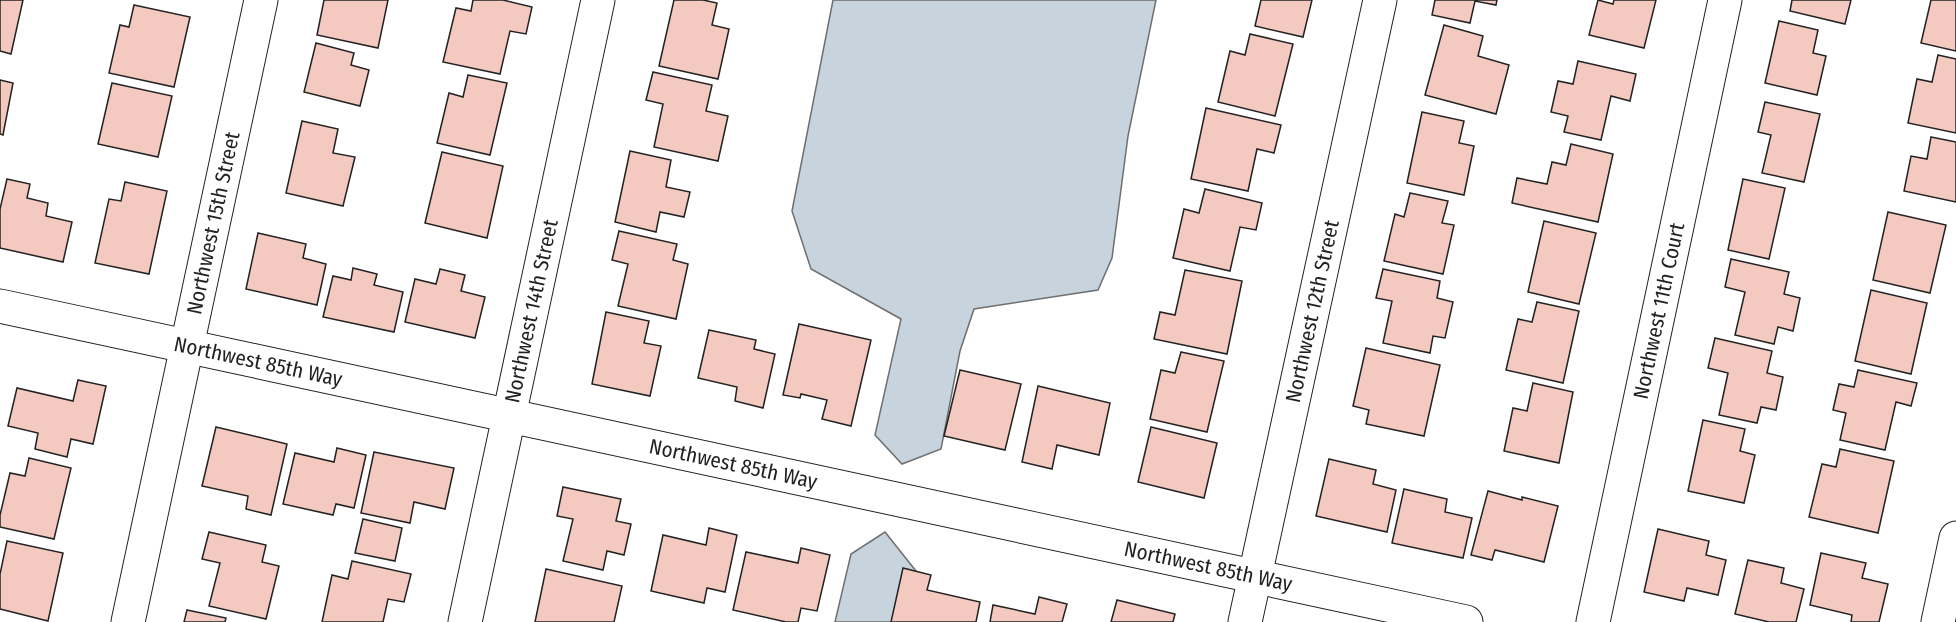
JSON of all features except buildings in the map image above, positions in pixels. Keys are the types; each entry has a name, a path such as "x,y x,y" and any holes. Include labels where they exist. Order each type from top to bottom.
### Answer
{"street":[{"name":"Northwest 15th Street","path":"128,622 261,0"},
{"name":"Northwest 14th Street","path":"465,622 598,0"},
{"name":"Northwest 12th Street","path":"1245,622 1380,0"},
{"name":"Northwest 11th Court","path":"1593,622 1725,0"},
{"name":"Northwest 85th Way","path":"0,306 1466,622"},
{"path":"1938,622 1956,538"}],"shaded area":[{"path":"833,0 1156,0 1128,136 1112,258 1098,290 974,309 960,351 941,449 902,464 875,435 901,319 811,269 792,211"},
{"path":"885,532 916,571 906,622 835,622 851,554"}]}
